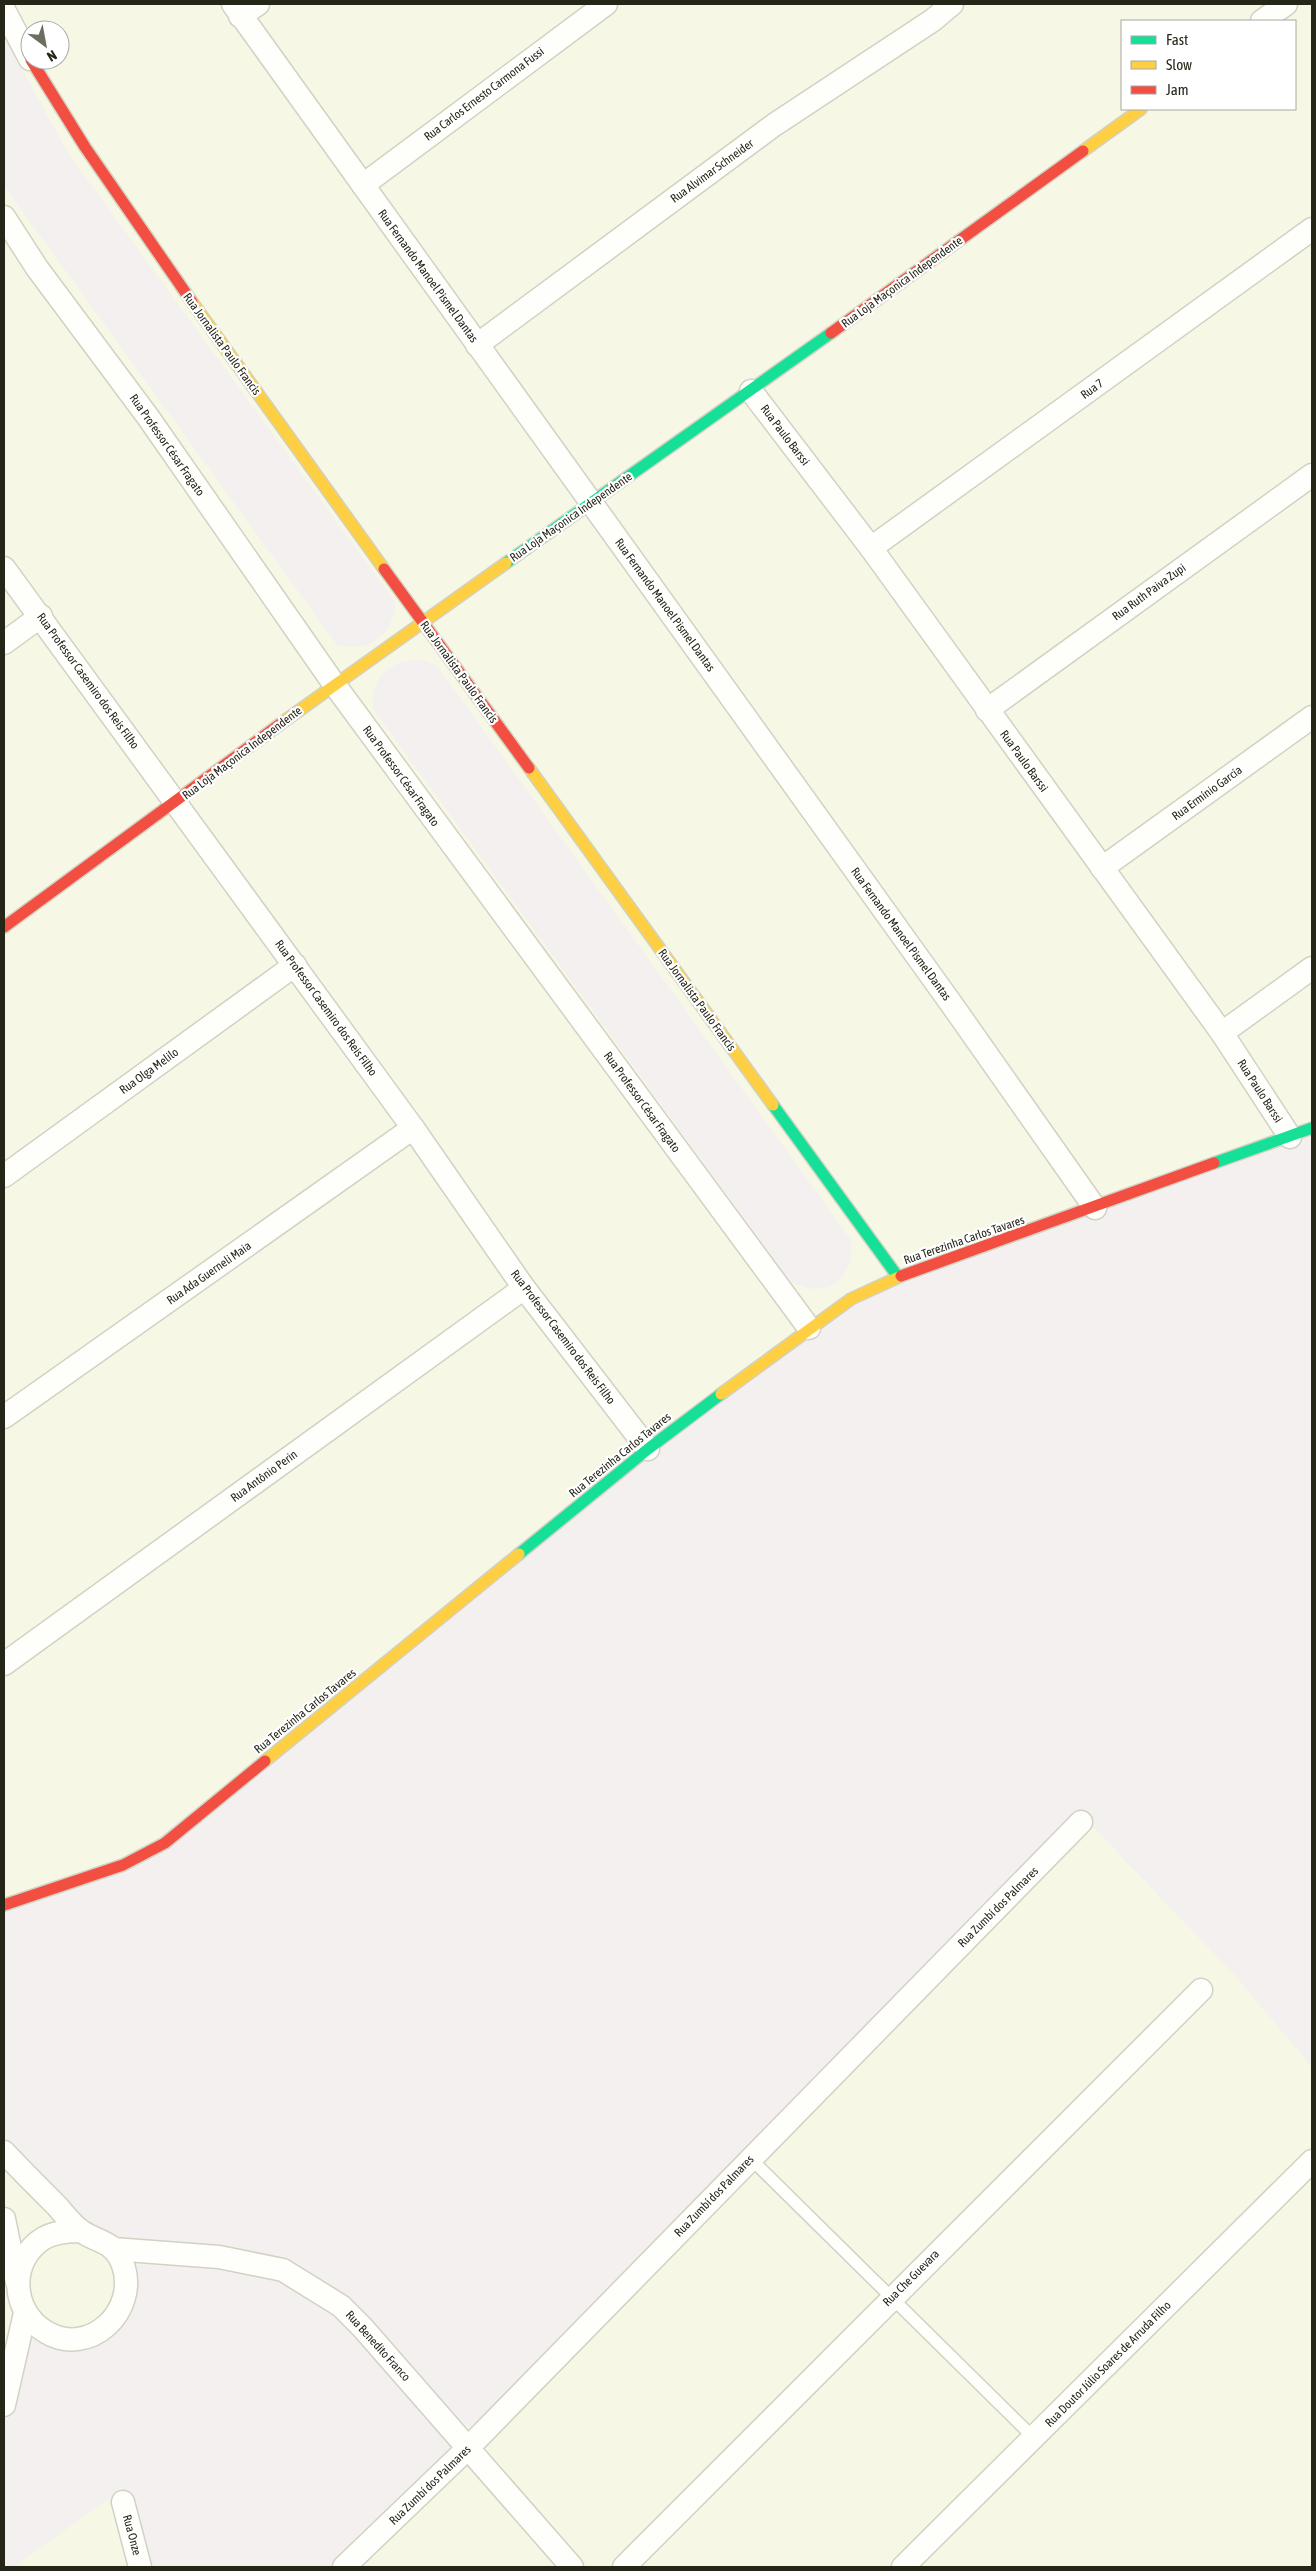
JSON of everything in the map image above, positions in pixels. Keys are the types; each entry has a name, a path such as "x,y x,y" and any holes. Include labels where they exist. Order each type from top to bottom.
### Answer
{"street":[{"name":"Rua Carlos Ernesto Carmona Fussi","path":"363,185 606,4"},
{"name":"Rua Alvimar Schneider","path":"477,344 774,125 933,20 952,4"},
{"path":"1263,20 1286,4"},
{"name":"Rua Fernando Manoel Pismel Dantas","path":"243,8 363,185 950,1002 1095,1208"},
{"name":"Rua Jornalista Paulo Francis","path":"4,10 20,40"},
{"name":"Rua Jornalista Paulo Francis","path":"37,70 65,117 140,228 898,1277"},
{"name":"Rua Loja Maçonica Independente","path":"4,927 334,684 751,391 1140,110"},
{"name":"Rua Professor César Fragato","path":"4,217 37,268 148,417 334,684 809,1328"},
{"name":"Rua 7","path":"871,548 1312,229"},
{"name":"Rua Paulo Barssi","path":"751,391 871,548 986,710 1222,1033 1290,1137"},
{"name":"Rua Ruth Paiva Zupi","path":"986,710 1312,475"},
{"name":"Rua Professor Casemiro dos Reis Filho","path":"4,568 41,616 413,1128 524,1288 648,1449"},
{"path":"4,643 41,616"},
{"name":"Rua Ermínio García","path":"1102,868 1312,717"},
{"name":"Rua Olga Melilo","path":"4,1176 295,965"},
{"path":"1222,1033 1312,968"},
{"name":"Rua Ada Guerneli Maia","path":"4,1416 413,1128"},
{"name":"Rua Terezinha Carlos Tavares","path":"4,1905 124,1865 165,1843 648,1449 809,1328 851,1299 898,1277 1095,1208 1312,1128"},
{"name":"Rua Antônio Perin","path":"4,1664 524,1288"},
{"name":"Rua Zumbí dos Palmares","path":"344,2567 468,2448 750,2158 1082,1822"},
{"name":"Rua Che Guevara","path":"624,2567 1201,1990"},
{"path":"4,2152 81,2231 104,2241 113,2249 123,2264 127,2282 125,2300 117,2316 104,2329 88,2338 70,2340 52,2336 37,2327 25,2313 19,2299 17,2283 6,2250 4,2219"},
{"name":"Rua Doutor Júlio Soares de Arruda Filho","path":"904,2567 1312,2161"},
{"path":"17,2283 20,2267 30,2250 44,2238 62,2232 81,2231"},
{"name":"Rua Benedito Franco","path":"113,2249 219,2257 283,2270 341,2306 572,2567"},
{"path":"4,2405 11,2338 25,2313"},
{"name":"Rua Onze","path":"123,2502 140,2567"}],"lane":[{"path":"750,2158 1034,2438"}],"shaded area":[{"path":"4,36 20,65 20,70 23,70 68,153 396,603 389,625 377,639 369,644 360,646 337,645 4,186"},
{"path":"415,659 427,661 438,667 851,1240 851,1254 848,1267 835,1284 825,1288 814,1289 789,1280 373,709 374,690 377,681 382,675 396,664"},
{"path":"1312,1128 1312,2067 1237,1978 1078,1811 478,2434 408,2378 468,2448 344,2567 140,2567 121,2490 14,2567 4,2567 4,2407 26,2317 37,2327 104,2329 123,2264 278,2269 113,2249 4,2152 4,1905 123,1865 851,1299"}],"traffic: fast":[{"path":"506,563 831,333"},
{"path":"773,1105 898,1277"},
{"path":"1214,1163 1312,1128"},
{"path":"519,1554 648,1449 721,1394"}],"traffic: slow":[{"path":"1083,151 1140,110"},
{"path":"192,302 384,569"},
{"path":"283,722 506,563"},
{"path":"529,768 773,1105"},
{"path":"721,1394 851,1299 901,1276"},
{"path":"265,1761 519,1554"}],"traffic: jam":[{"path":"37,70 85,147 192,302"},
{"path":"831,333 1083,151"},
{"path":"384,569 529,768"},
{"path":"4,927 283,722"},
{"path":"901,1276 1214,1163"},
{"path":"4,1905 123,1865 165,1843 265,1761"}]}
